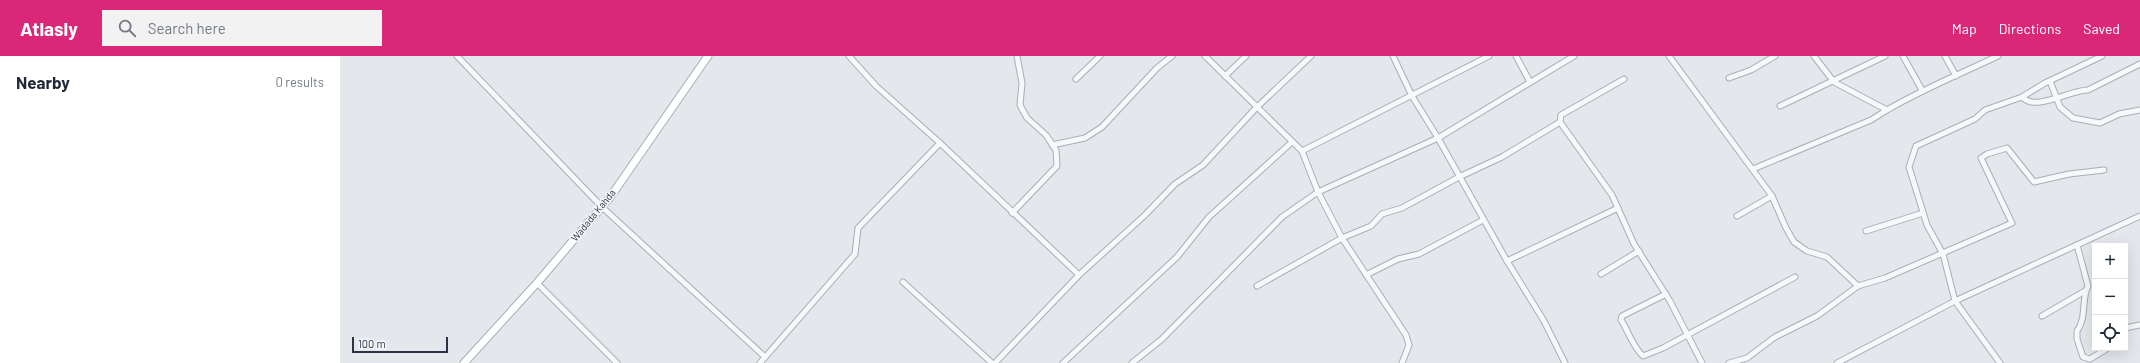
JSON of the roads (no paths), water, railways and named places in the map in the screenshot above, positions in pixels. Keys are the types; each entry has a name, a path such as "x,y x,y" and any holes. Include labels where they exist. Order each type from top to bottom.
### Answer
{"main road":[{"name":"Wadada Kahda","path":"464,363 537,283 602,207 708,56"}],"street":[{"path":"457,56 602,207 765,357"},
{"path":"849,56 876,86 940,143 1079,275"},
{"path":"1012,213 1057,166 1056,150 1046,135 1027,118 1020,105 1022,83 1017,56"},
{"path":"1076,79 1100,56"},
{"path":"1052,144 1085,138 1102,127 1157,68 1172,56"},
{"path":"1205,56 1256,108 1302,151 1318,192 1342,238 1406,335 1409,345 1402,363"},
{"path":"1225,76 1246,56"},
{"path":"995,363 1079,275 1145,215 1174,184 1203,165 1256,108 1311,56"},
{"path":"1393,56 1412,96 1438,138 1507,262 1544,321 1565,363"},
{"path":"1302,151 1489,56"},
{"path":"1516,56 1530,82"},
{"path":"1132,363 1162,339 1282,217 1318,192 1438,138 1574,56"},
{"path":"1669,56 1753,168 1772,196 1794,242 1807,251 1827,257 1858,286"},
{"path":"1729,78 1751,70 1775,56"},
{"path":"1814,56 1834,82 1886,110"},
{"path":"1780,106 1834,82 1885,56"},
{"path":"1903,56 1922,90"},
{"path":"1945,56 1956,76"},
{"path":"1753,168 1871,120 1922,90 1998,56"},
{"path":"2000,363 1955,301 1943,254 1927,225 1909,167 1916,146 1975,119 1986,110 2022,97 2050,80 2102,56"},
{"path":"2022,97 2026,102 2034,103 2078,90 2088,90 2140,64"},
{"path":"1624,79 1561,115 1560,122 1612,195 1639,251 1666,294 1702,363"},
{"path":"2050,80 2060,107 2073,118 2100,123 2119,114 2140,110"},
{"path":"1257,286 1342,238 1371,226 1382,214 1402,208 1459,177 1502,157 1560,122"},
{"path":"1063,363 1176,258 1209,217 1292,142"},
{"path":"760,363 855,254 858,228 940,143"},
{"path":"1729,363 1747,358 1775,337 1817,316 1858,286 1885,278 2012,223 1981,158 1987,154 2007,148 2034,182 2069,174 2104,170"},
{"path":"1737,216 1772,196"},
{"path":"1507,262 1618,208"},
{"path":"1866,231 1923,213"},
{"path":"1837,363 1955,301 2140,216"},
{"path":"1366,275 1398,259 1420,254 1483,220"},
{"path":"2076,245 2088,286 2085,291 2081,325 2077,330 2079,348 2083,357 2090,359 2103,351"},
{"path":"1602,274 1639,251"},
{"path":"1666,294 1622,316 1621,320 1631,334 1634,347 1643,356 1687,335 1795,277"},
{"path":"903,282 992,363"},
{"path":"537,283 616,363"},
{"path":"2042,316 2085,291"},
{"path":"2128,327 2140,324"}]}
